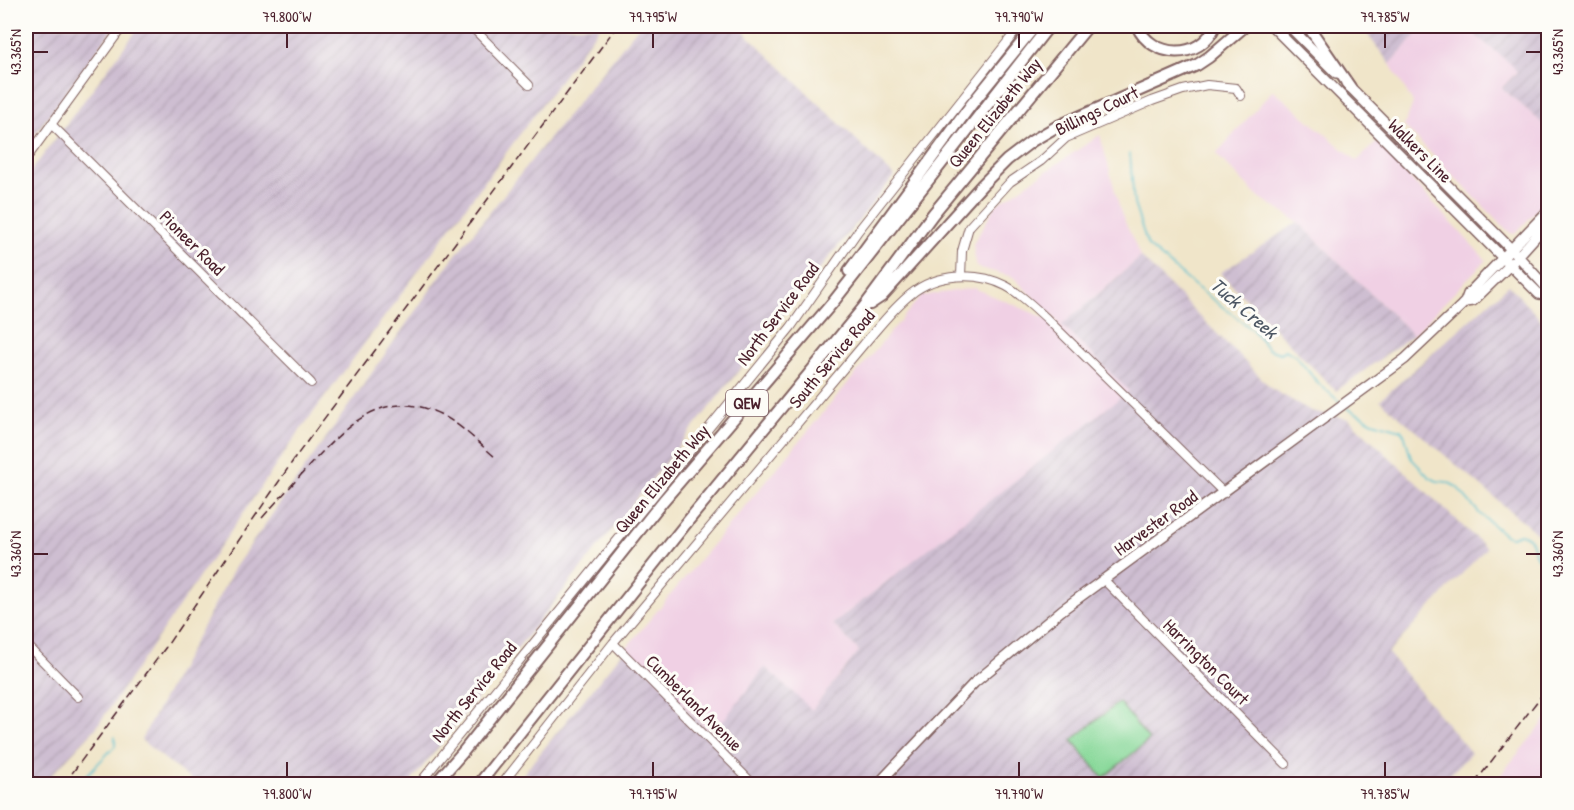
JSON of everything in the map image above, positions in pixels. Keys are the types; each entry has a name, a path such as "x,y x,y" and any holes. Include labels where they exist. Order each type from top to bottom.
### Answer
{"highway":[{"path":"834,301 841,281 971,105 1035,26"},
{"name":"Queen Elizabeth Way","path":"435,784 663,501 834,301 1049,26"},
{"name":"Queen Elizabeth Way","path":"479,784 688,521 864,307 933,214 1088,26"},
{"path":"1137,26 1144,38 1160,49 1178,53 1202,43 1215,26"},
{"path":"864,307 882,296 982,185 1007,160 1032,141 1114,100 1197,65 1245,26"},
{"path":"1308,26 1350,87"}],"main road":[{"name":"Walkers Line","path":"1272,26 1539,294 1548,296 1546,286 1515,253 1289,26"},
{"name":"Harvester Road","path":"1515,253 1545,214 1548,214"},
{"name":"Harvester Road","path":"878,784 974,683 1056,615 1405,359 1465,302 1473,301 1506,261 1548,223"}],"street":[{"path":"26,159 123,26"},
{"path":"471,26 530,85"},
{"name":"North Service Road","path":"419,784 791,327 858,231 1020,26"},
{"name":"Billings Court","path":"961,276 962,251 969,227 1010,182 1041,160 1066,138 1183,90 1207,85 1222,85 1236,88 1241,96"},
{"name":"Pioneer Road","path":"51,124 311,383"},
{"name":"South Service Road","path":"502,784 614,643 887,317 912,293 922,287 961,276 978,276 1006,286 1032,306 1224,493"},
{"name":"Harrington Court","path":"1105,581 1286,764"},
{"name":"Cumberland Avenue","path":"614,643 753,784"},
{"path":"26,644 78,697"}],"shaded area":[{"path":"26,26 115,26 26,146"},
{"path":"140,26 600,26 296,436 95,729 43,784 26,784 26,178"},
{"path":"639,26 738,26 894,176 409,784 196,784 141,740 235,567 450,262"},
{"path":"1361,26 1425,26 1390,64"},
{"path":"1425,26 1464,26 1511,63 1517,72 1502,88 1548,128 1548,198 1515,234 1510,233 1404,126 1413,103 1390,64"},
{"path":"1464,26 1548,26 1548,128 1502,88 1517,72 1511,64"},
{"path":"1273,90 1357,161 1377,142 1486,260 1413,335 1298,222 1256,195 1216,154"},
{"path":"1100,135 1121,213 1141,257 1062,325 1130,391 833,624 859,651 812,710 713,735 626,648 921,296 974,288 1060,324 1013,277 976,267 973,244 996,205"},
{"path":"1298,222 1413,335 1336,391 1220,273"},
{"path":"1141,257 1272,389 1311,411 1349,419 1486,548 1388,653 1471,753 1441,784 515,784 626,648 712,735 765,667 812,710 859,651 833,624 1129,391 1062,325"},
{"path":"1509,285 1548,328 1548,543 1380,400"},
{"path":"1548,717 1548,784 1493,784"}],"green space":[{"path":"1119,702 1149,740 1103,778 1072,740"}],"waterway":[{"name":"Tuck Creek","path":"1130,154 1134,204 1148,246 1195,286 1253,330 1268,349 1280,353 1285,350 1296,356 1317,382 1341,403"},
{"name":"Tuck Creek","path":"1347,408 1373,422 1401,430 1411,458 1429,477 1457,487 1480,514 1506,536 1512,537 1520,534 1528,538 1538,558 1548,567"},
{"path":"82,784 84,778 115,746 115,737"}],"railway":[{"path":"64,784 166,647 297,455 617,26"},
{"path":"262,518 308,467 348,428 363,417 395,405 413,406 442,415 458,425 495,457"},
{"path":"1474,784 1548,687"}]}
